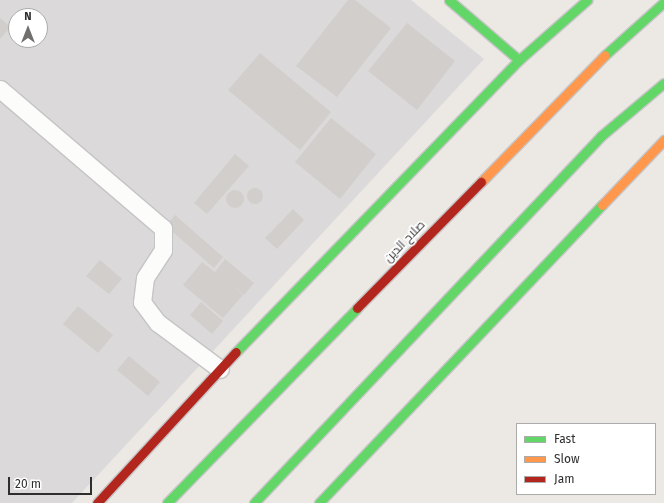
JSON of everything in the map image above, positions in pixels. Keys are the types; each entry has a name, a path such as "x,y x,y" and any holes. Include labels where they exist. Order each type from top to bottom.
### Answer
{"main road":[{"path":"449,0 519,60"},
{"path":"97,503 220,369 519,60 587,0"},
{"name":"صلاح الدين","path":"167,503 618,42 664,2"},
{"path":"254,503 601,136 664,83"},
{"path":"319,503 664,140"}],"lane":[{"path":"0,89 163,228 163,250 145,278 142,302 158,323 220,369"}],"shaded area":[{"path":"0,0 411,0 484,59 72,503 0,503"}],"building":[{"path":"348,0 355,0 391,28 337,97 296,66"},
{"path":"0,18 8,25 8,30 0,39"},
{"path":"407,23 455,61 417,110 368,71"},
{"path":"260,53 331,112 300,150 228,90"},
{"path":"331,118 376,154 340,199 295,162"},
{"path":"235,154 249,166 207,214 194,203"},
{"path":"252,188 258,188 263,193 261,202 258,204 252,204 247,199 247,193"},
{"path":"235,190 241,193 244,199 241,205 235,208 229,205 226,199 229,193"},
{"path":"293,209 304,220 277,249 265,238"},
{"path":"175,215 223,257 214,268 166,226"},
{"path":"225,259 254,283 244,295 228,282 243,295 223,318 183,285 202,262 215,272"},
{"path":"100,260 122,279 109,294 86,276"},
{"path":"201,302 223,321 212,334 190,315"},
{"path":"78,306 113,335 98,353 63,324"},
{"path":"129,356 160,382 148,396 117,370"}],"traffic: fast":[{"path":"449,0 519,60"},
{"path":"236,352 519,60 587,0"},
{"path":"605,55 664,2"},
{"path":"254,503 601,136 664,83"},
{"path":"319,503 602,205"},
{"path":"167,503 357,308"}],"traffic: slow":[{"path":"481,182 605,55"},
{"path":"602,205 664,140"}],"traffic: jam":[{"path":"357,308 481,182"},
{"path":"97,503 236,352"}]}
